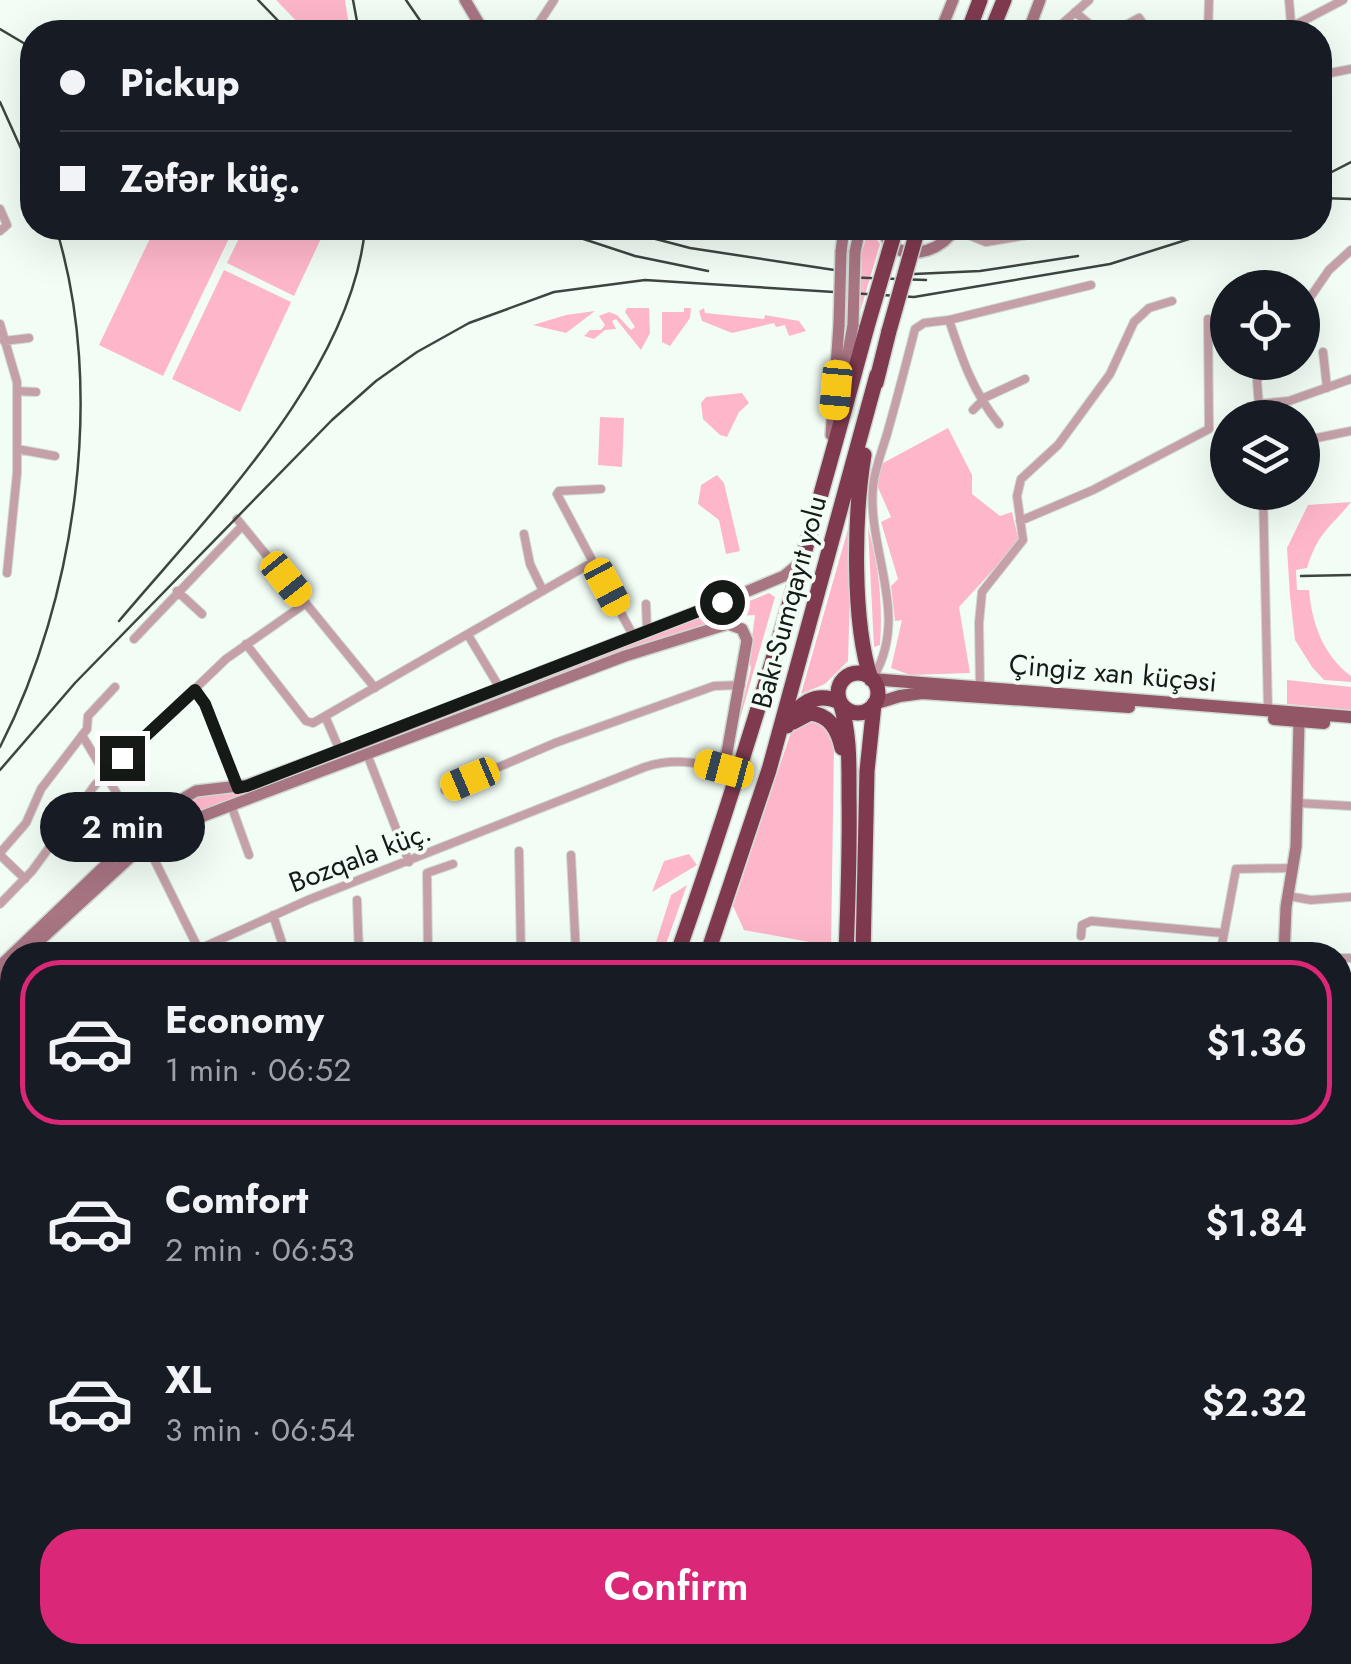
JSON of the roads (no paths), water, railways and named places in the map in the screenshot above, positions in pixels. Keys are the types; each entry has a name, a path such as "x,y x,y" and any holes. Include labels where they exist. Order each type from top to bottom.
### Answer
{"highway":[{"name":"Bakı-Sumqayıt yolu","path":"681,942 732,772 804,559 819,504 853,326 891,240"},
{"path":"863,942 867,771 877,694 864,656 860,616 858,532 862,466 877,376 915,240"},
{"name":"Bakı-Sumqayıt yolu","path":"710,942 769,770 877,376"},
{"path":"846,942 848,739 838,689 846,678 859,674 871,680"},
{"path":"769,770 786,728 803,703 824,697 856,713 874,704"},
{"path":"786,728 810,713 833,724 841,743 849,817"}],"main road":[{"name":"Çingiz xan küçəsi","path":"871,680 1351,717"},
{"name":"Çingiz xan küçəsi","path":"874,704 922,693 1351,725"}],"street":[{"path":"1066,20 1089,0"},
{"path":"1306,20 1343,0"},
{"path":"1075,12 1085,20"},
{"path":"0,209 7,225 0,231"},
{"path":"819,504 853,326 845,240"},
{"path":"846,249 851,240"},
{"path":"888,240 892,247 915,254 947,240"},
{"path":"1320,284 1351,250"},
{"path":"871,680 886,652 889,617 886,578 872,516 874,482 915,328 924,322 950,320 1092,285"},
{"path":"980,687 978,623 982,592 1021,546 1017,496 1021,479 1058,444 1110,374 1134,322 1149,308 1172,301"},
{"path":"1020,521 1093,490 1209,429 1208,319"},
{"path":"950,320 962,363 980,401 999,424"},
{"path":"0,324 17,391 14,522 7,573"},
{"path":"4,342 29,338"},
{"path":"1323,352 1327,388"},
{"path":"973,410 980,401 1025,378"},
{"path":"1292,400 1351,379"},
{"path":"17,391 36,392"},
{"path":"1320,437 1351,431"},
{"path":"17,449 55,456"},
{"path":"601,489 557,494 634,637"},
{"path":"1264,510 1268,710"},
{"path":"134,639 239,522 375,688"},
{"path":"524,534 530,564 543,592"},
{"path":"37,942 171,818 184,798 196,791 238,788 501,690 784,576 804,559"},
{"path":"246,644 306,720 313,723 593,562"},
{"path":"177,591 202,614"},
{"path":"722,602 728,624"},
{"path":"0,904 25,879 106,774 226,659 306,603"},
{"path":"646,604 647,632"},
{"path":"25,942 112,859 144,840 662,642 728,624 742,629 747,640 732,772"},
{"path":"468,635 501,690"},
{"path":"445,790 555,743 696,692 722,684 741,685"},
{"path":"25,879 0,854 26,823 41,789 87,729 88,716 115,687"},
{"path":"195,690 205,704 238,788"},
{"path":"326,716 340,750"},
{"path":"1286,942 1294,868 1299,722"},
{"path":"82,735 144,840 195,942"},
{"path":"367,754 409,862"},
{"name":"Bozqala küç.","path":"212,942 661,762 694,761 732,772"},
{"path":"1297,803 1351,806"},
{"path":"231,805 249,855"},
{"path":"519,851 520,942"},
{"path":"571,854 575,942"},
{"path":"428,942 427,873 452,864"},
{"path":"1221,942 1236,869 1294,868"},
{"path":"1288,896 1311,900 1351,897"},
{"path":"357,900 359,942"},
{"path":"273,916 282,942"},
{"path":"1081,936 1082,925 1091,921 1222,933"}],"railway":[{"path":"258,0 277,20"},
{"path":"353,0 357,20"},
{"path":"406,0 420,20"},
{"path":"0,29 20,41"},
{"path":"0,102 20,146"},
{"path":"1332,172 1351,162"},
{"path":"1332,198 1351,199"},
{"path":"0,747 48,626 75,492 79,356 71,290 59,240"},
{"path":"119,621 233,488 305,387 334,335 354,282 363,240"},
{"path":"586,240 635,256 708,271"},
{"path":"660,240 854,273"},
{"path":"0,770 75,683 332,420 376,381 469,323 554,292 645,280 914,297 1110,264 1186,240"},
{"path":"914,274 980,271 1078,256"},
{"path":"841,277 926,280"},
{"path":"1301,576 1351,575"}]}
